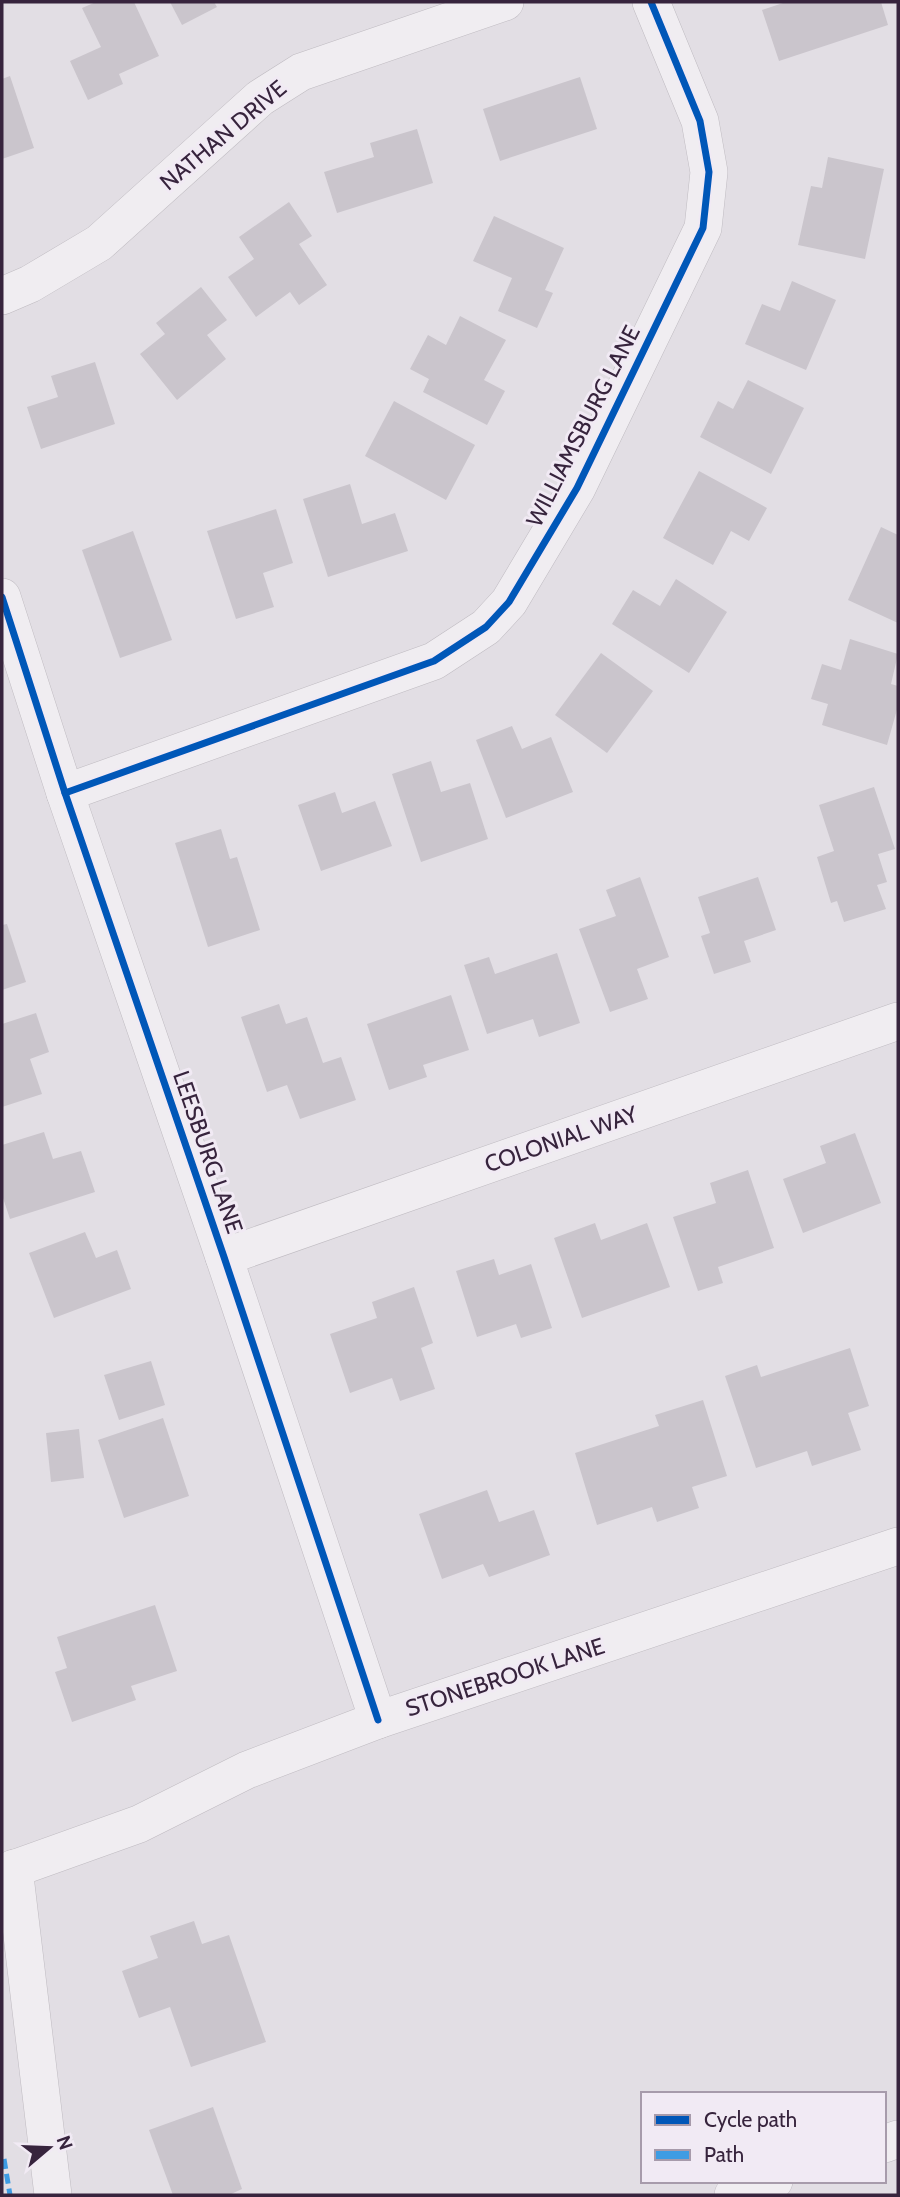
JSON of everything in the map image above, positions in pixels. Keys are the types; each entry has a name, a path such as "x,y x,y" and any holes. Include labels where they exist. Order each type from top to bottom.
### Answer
{"street":[{"name":"NATHAN DRIVE","path":"2,296 30,284 99,243 260,98 301,72 505,2"},
{"name":"WILLIAMSBURG LANE","path":"65,793 434,661 486,627 509,602 577,488 703,228 709,172 700,121 651,2"},
{"name":"LEESBURG LANE","path":"2,597 65,793 378,1720"},
{"name":"COLONIAL WAY","path":"223,1257 898,1021"},
{"name":"STONEBROOK LANE","path":"8,1870 139,1824 247,1770 378,1720 898,1546"},
{"path":"8,1870 53,2195"},
{"path":"733,2195 768,2183"}],"building":[{"path":"96,2 134,2 159,56 119,74 123,84 88,100 70,61 101,47 82,8"},
{"path":"170,2 214,2 217,7 182,25"},
{"path":"786,2 881,2 888,25 779,61 762,10"},
{"path":"10,76 34,148 2,159 2,79"},
{"path":"580,77 597,129 500,161 483,109"},
{"path":"417,129 433,183 337,213 324,172 374,157 370,143"},
{"path":"828,157 884,169 865,259 798,245 811,186 822,188"},
{"path":"289,202 312,236 299,244 327,285 299,305 290,292 256,317 228,277 254,259 239,237"},
{"path":"494,216 564,248 545,290 553,293 537,328 498,311 512,278 473,261"},
{"path":"792,281 836,300 806,370 745,344 762,304 780,311"},
{"path":"201,287 227,320 207,335 226,359 177,400 140,354 165,334 156,323"},
{"path":"460,316 506,340 484,380 505,391 487,425 423,392 429,379 410,369 428,335 446,345"},
{"path":"95,362 115,424 41,449 27,407 58,397 51,376"},
{"path":"748,380 804,408 771,474 700,437 718,401 733,409"},
{"path":"394,401 475,445 446,500 365,456"},
{"path":"699,471 767,508 749,541 731,531 713,565 663,538"},
{"path":"350,484 362,524 395,513 408,551 328,577 303,499"},
{"path":"276,509 293,563 263,573 274,607 236,619 207,531"},
{"path":"881,527 898,535 898,623 848,600"},
{"path":"133,531 172,640 120,658 82,550"},
{"path":"676,579 727,612 689,673 612,624 633,590 660,606"},
{"path":"850,639 898,654 891,684 898,686 898,706 887,745 822,725 828,704 811,699 822,664 841,670"},
{"path":"601,653 653,691 607,753 555,715"},
{"path":"512,726 522,749 551,737 573,792 506,818 476,740"},
{"path":"431,761 441,792 470,783 488,839 421,862 392,774"},
{"path":"874,787 895,849 878,854 887,882 877,885 886,909 844,922 837,901 831,903 817,857 834,851 819,805"},
{"path":"335,792 342,813 375,801 392,846 321,871 298,805"},
{"path":"221,829 230,859 237,857 260,930 208,947 175,843"},
{"path":"640,877 669,957 637,969 648,999 610,1012 579,929 616,916 606,890"},
{"path":"758,877 776,930 744,941 751,962 714,974 701,936 710,933 698,897"},
{"path":"7,924 26,982 2,990 2,925"},
{"path":"557,953 580,1023 539,1037 533,1019 487,1034 464,965 489,957 495,974"},
{"path":"451,995 469,1050 423,1065 427,1077 389,1090 367,1024"},
{"path":"279,1004 286,1024 307,1017 323,1063 341,1057 356,1100 300,1119 287,1085 267,1092 241,1017"},
{"path":"36,1013 49,1052 30,1059 42,1094 2,1107 2,1024"},
{"path":"44,1132 53,1159 81,1151 95,1192 10,1219 2,1195 2,1145"},
{"path":"855,1133 881,1203 803,1233 783,1179 826,1163 820,1146"},
{"path":"748,1170 774,1248 718,1267 723,1283 698,1291 673,1217 716,1203 710,1183"},
{"path":"595,1223 601,1240 647,1223 670,1287 582,1318 554,1238"},
{"path":"85,1232 96,1258 117,1250 131,1289 54,1318 29,1253"},
{"path":"494,1259 499,1275 531,1264 552,1328 521,1338 516,1324 477,1337 456,1271"},
{"path":"414,1287 433,1343 421,1348 435,1389 400,1401 392,1378 350,1393 330,1334 377,1318 372,1302"},
{"path":"850,1348 869,1406 848,1413 861,1450 812,1466 807,1451 756,1468 725,1376 757,1365 761,1377"},
{"path":"151,1361 165,1405 119,1420 104,1375"},
{"path":"703,1400 727,1476 692,1487 699,1508 657,1522 652,1507 597,1525 575,1453 659,1426 655,1415"},
{"path":"163,1418 189,1496 124,1518 98,1440"},
{"path":"79,1429 84,1478 51,1482 46,1433"},
{"path":"487,1490 499,1522 534,1510 550,1555 489,1577 483,1564 442,1579 419,1514"},
{"path":"155,1605 177,1671 131,1686 136,1700 72,1722 55,1672 67,1668 57,1637"},
{"path":"194,1921 202,1944 229,1935 266,2042 191,2067 170,2007 139,2018 122,1971 158,1958 150,1936"},
{"path":"213,2107 242,2189 229,2195 173,2195 149,2130"}],"marked path":[{"path":"4,2159 10,2195"}],"cycle path":[{"path":"65,793 434,661 486,627 509,602 577,488 703,228 709,172 700,121 651,2"},
{"path":"2,597 65,793 224,1257 378,1720"}]}
